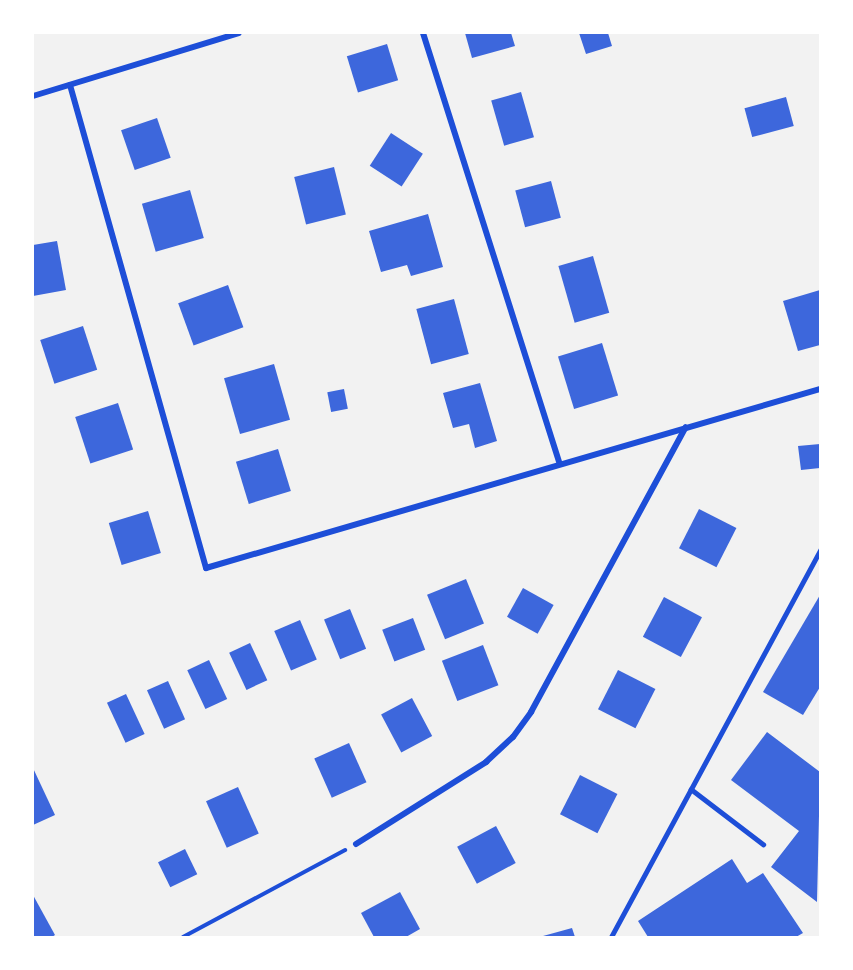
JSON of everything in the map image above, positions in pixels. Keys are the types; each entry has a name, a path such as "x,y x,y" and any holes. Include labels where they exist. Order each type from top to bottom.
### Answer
{"street":[{"path":"33,96 239,33"},
{"path":"423,33 559,462"},
{"path":"70,85 206,568 559,462 820,389"},
{"path":"356,844 486,762 513,737 686,427"}],"lane":[{"path":"612,937 820,550"},
{"path":"691,789 763,844"}],"path":[{"path":"183,937 356,844"}],"building":[{"path":"465,33 511,33 515,46 472,58"},
{"path":"579,33 608,33 612,46 586,54"},
{"path":"387,44 398,80 358,93 347,56"},
{"path":"521,92 534,137 504,146 491,101"},
{"path":"786,97 794,126 752,137 744,108"},
{"path":"157,118 171,158 135,170 121,130"},
{"path":"391,133 423,154 402,186 370,166"},
{"path":"334,167 346,215 306,224 294,177"},
{"path":"551,181 561,218 525,227 515,191"},
{"path":"190,190 204,238 156,252 142,204"},
{"path":"428,214 443,267 411,276 407,265 381,272 369,231"},
{"path":"57,241 66,290 33,296 33,245"},
{"path":"593,256 609,313 575,323 558,266"},
{"path":"228,285 243,327 194,345 178,303"},
{"path":"820,290 820,345 798,351 783,301"},
{"path":"454,299 469,354 431,364 416,309"},
{"path":"83,326 97,370 54,384 40,340"},
{"path":"602,343 618,396 574,409 558,356"},
{"path":"274,364 290,420 240,434 224,378"},
{"path":"480,383 497,441 475,448 469,424 453,428 443,393"},
{"path":"344,389 348,409 331,412 327,392"},
{"path":"118,403 133,450 90,464 75,417"},
{"path":"820,444 820,468 801,470 798,446"},
{"path":"278,449 291,491 249,504 236,462"},
{"path":"699,509 736,528 716,567 679,548"},
{"path":"148,511 161,553 122,565 109,523"},
{"path":"466,579 484,624 445,639 427,595"},
{"path":"523,588 554,605 538,634 507,617"},
{"path":"820,595 820,687 803,715 763,692"},
{"path":"664,597 702,617 681,657 643,637"},
{"path":"350,609 366,649 340,659 324,619"},
{"path":"413,618 425,650 394,662 382,630"},
{"path":"300,620 317,660 291,671 274,631"},
{"path":"250,643 267,680 246,690 229,653"},
{"path":"483,645 498,685 457,701 442,661"},
{"path":"209,660 227,699 205,709 187,670"},
{"path":"618,670 655,689 635,728 598,709"},
{"path":"168,681 185,719 164,729 147,690"},
{"path":"126,694 145,734 126,743 107,703"},
{"path":"412,698 432,736 401,752 381,714"},
{"path":"767,732 820,772 817,902 771,867 799,831 731,780"},
{"path":"349,743 366,782 332,798 314,758"},
{"path":"33,768 55,815 33,825"},
{"path":"580,775 617,794 597,833 560,814"},
{"path":"238,787 259,834 227,848 206,801"},
{"path":"496,826 516,863 477,884 457,847"},
{"path":"185,849 197,874 170,887 158,862"},
{"path":"732,859 747,883 763,873 803,933 796,937 648,937 638,921"},
{"path":"400,892 420,929 406,937 374,937 361,913"},
{"path":"33,895 55,935 52,937 33,937"},
{"path":"572,928 575,937 543,937 543,936"}]}
